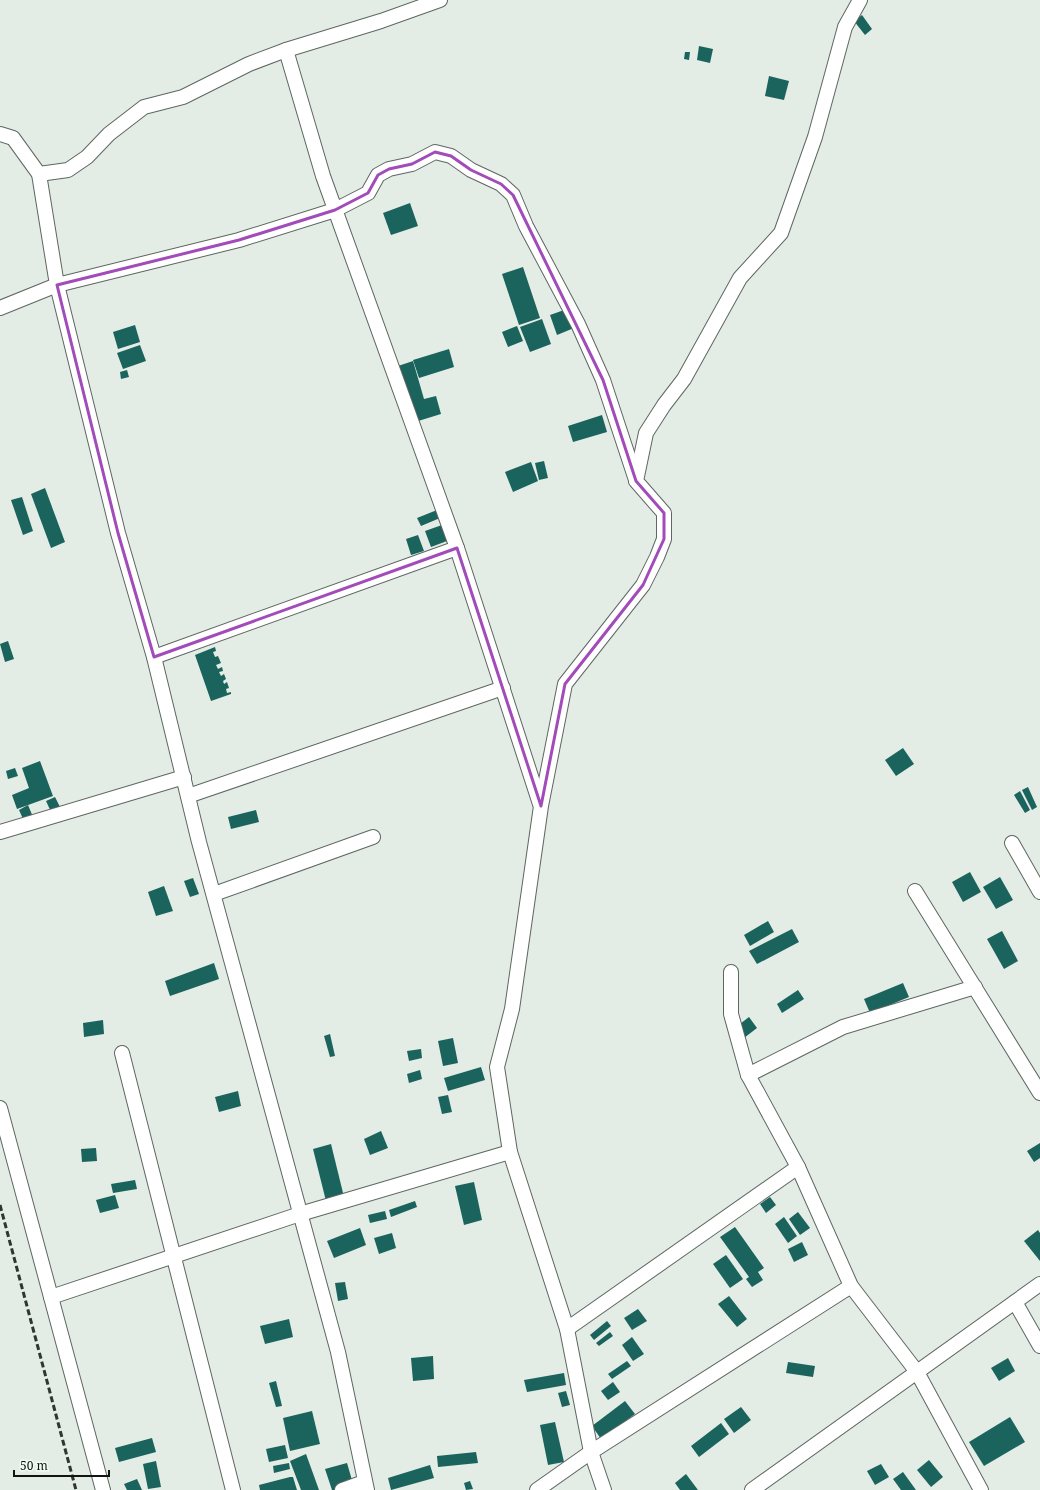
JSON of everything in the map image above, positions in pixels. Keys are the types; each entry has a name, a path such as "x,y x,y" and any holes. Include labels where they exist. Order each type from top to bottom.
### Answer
{"street":[{"path":"39,174 68,170 86,156 109,134 144,107 183,97 249,64 286,50 381,21 440,0"},
{"path":"636,481 646,433 664,405 684,379 740,278 781,234 815,137 845,27 860,0"},
{"path":"286,50 322,176 457,548 541,806"},
{"path":"0,134 13,138 39,174 57,284 118,533 154,657 188,796 338,1352 365,1486 342,1490"},
{"path":"0,308 57,284 238,240 335,210 368,193 378,175 389,169 412,164 435,152 451,156 471,170 501,184 513,195 526,226 581,331 603,380 636,481 664,513 664,539 643,585 565,684 541,806 512,1009 497,1067 510,1152 567,1328 591,1452 604,1490"},
{"path":"154,657 457,548"},
{"path":"188,796 503,688"},
{"path":"0,832 184,777"},
{"path":"214,894 373,836"},
{"path":"1012,843 1040,892"},
{"path":"915,891 1040,1093"},
{"path":"731,972 731,1014 748,1075 798,1167 851,1286 917,1372 982,1490"},
{"path":"748,1075 843,1027 975,987"},
{"path":"122,1053 233,1490"},
{"path":"0,1108 103,1490"},
{"path":"51,1297 300,1214 510,1152"},
{"path":"567,1328 798,1167"},
{"path":"752,1490 1040,1284"},
{"path":"537,1490 591,1452 851,1286"},
{"path":"1016,1302 1040,1346"}],"highlighted area":[{"path":"435,152 451,156 471,170 501,184 513,195 603,380 636,481 664,513 664,539 643,585 565,684 541,806 457,548 154,657 118,533 57,285 239,240 335,210 368,193 378,175 389,169 412,164"}],"building":[{"path":"862,15 872,29 865,35 854,21"},
{"path":"699,46 713,49 710,63 697,60"},
{"path":"685,52 690,52 689,60 684,59"},
{"path":"769,76 789,81 784,100 765,96"},
{"path":"410,203 418,226 391,235 383,213"},
{"path":"523,267 540,318 519,325 502,274"},
{"path":"567,309 574,328 557,335 550,315"},
{"path":"542,319 551,344 530,352 520,327"},
{"path":"135,325 140,342 118,349 113,332"},
{"path":"517,326 523,341 508,347 502,332"},
{"path":"140,345 146,361 123,369 117,353"},
{"path":"449,349 454,367 419,378 413,360"},
{"path":"413,361 424,399 436,396 441,414 415,422 398,366"},
{"path":"127,370 129,377 121,379 120,372"},
{"path":"602,415 607,432 573,442 568,426"},
{"path":"544,461 548,478 539,480 535,463"},
{"path":"531,462 538,481 513,492 505,472"},
{"path":"45,488 65,542 51,548 31,494"},
{"path":"22,497 33,531 23,535 11,500"},
{"path":"437,510 440,518 421,526 417,518"},
{"path":"442,525 447,541 431,547 425,531"},
{"path":"418,535 424,551 411,555 406,539"},
{"path":"8,641 14,659 5,662 0,644"},
{"path":"215,647 216,651 213,652 215,657 218,656 221,663 216,665 218,669 222,667 223,671 219,672 221,676 224,674 226,679 223,681 224,684 227,682 229,688 226,689 227,693 231,692 231,694 211,701 195,655"},
{"path":"903,748 914,764 896,776 885,760"},
{"path":"40,761 53,796 17,809 12,795 29,788 22,768"},
{"path":"15,768 18,776 8,779 6,771"},
{"path":"1028,787 1037,807 1032,810 1022,790"},
{"path":"1020,791 1030,810 1025,813 1014,795"},
{"path":"55,797 61,809 52,814 46,801"},
{"path":"28,805 33,817 24,821 19,810"},
{"path":"256,810 259,822 231,829 228,817"},
{"path":"970,872 981,892 963,902 952,882"},
{"path":"1000,877 1013,900 996,909 983,887"},
{"path":"193,878 199,894 190,897 184,881"},
{"path":"164,886 173,911 156,916 148,892"},
{"path":"768,921 774,932 750,946 744,935"},
{"path":"792,929 799,942 757,964 749,951"},
{"path":"1002,931 1018,961 1004,969 987,939"},
{"path":"214,963 219,979 170,996 165,981"},
{"path":"903,983 909,997 870,1013 864,999"},
{"path":"798,990 804,999 782,1013 777,1004"},
{"path":"749,1017 757,1028 744,1038 736,1027"},
{"path":"103,1020 104,1034 84,1037 83,1023"},
{"path":"330,1034 335,1056 330,1057 324,1036"},
{"path":"453,1038 458,1063 443,1066 438,1041"},
{"path":"421,1049 422,1058 409,1061 407,1051"},
{"path":"481,1067 485,1080 448,1091 444,1078"},
{"path":"420,1070 422,1079 409,1083 407,1074"},
{"path":"238,1091 241,1106 219,1112 215,1097"},
{"path":"448,1095 452,1112 442,1114 438,1097"},
{"path":"381,1131 388,1148 370,1155 364,1139"},
{"path":"1040,1143 1040,1158 1034,1162 1027,1151"},
{"path":"331,1144 344,1197 326,1201 313,1149"},
{"path":"96,1148 97,1161 82,1162 81,1149"},
{"path":"135,1180 137,1189 113,1193 111,1184"},
{"path":"474,1182 482,1220 464,1225 455,1186"},
{"path":"115,1195 119,1208 100,1213 96,1200"},
{"path":"770,1197 776,1205 766,1213 760,1204"},
{"path":"415,1201 417,1207 391,1217 389,1210"},
{"path":"385,1211 387,1219 370,1223 368,1215"},
{"path":"798,1212 810,1228 800,1235 789,1219"},
{"path":"784,1217 797,1236 788,1243 775,1224"},
{"path":"735,1227 764,1268 758,1272 763,1280 752,1287 746,1279 749,1277 720,1237"},
{"path":"360,1228 366,1245 334,1258 327,1241"},
{"path":"1038,1230 1040,1233 1040,1261 1024,1241"},
{"path":"392,1233 396,1248 379,1254 374,1238"},
{"path":"802,1242 808,1255 794,1262 788,1249"},
{"path":"726,1255 743,1279 730,1288 713,1264"},
{"path":"345,1282 348,1299 338,1301 335,1283"},
{"path":"729,1296 747,1319 737,1327 718,1304"},
{"path":"638,1309 647,1321 632,1330 624,1318"},
{"path":"289,1319 293,1337 265,1344 260,1326"},
{"path":"607,1321 611,1326 594,1340 590,1335"},
{"path":"610,1332 613,1336 599,1346 596,1343"},
{"path":"632,1337 644,1354 633,1361 622,1345"},
{"path":"433,1356 434,1379 413,1381 411,1358"},
{"path":"1008,1358 1015,1371 999,1381 991,1368"},
{"path":"627,1361 631,1366 612,1379 608,1374"},
{"path":"788,1362 815,1366 813,1377 786,1373"},
{"path":"564,1373 566,1385 527,1392 524,1380"},
{"path":"276,1381 282,1406 276,1407 269,1383"},
{"path":"613,1382 620,1392 608,1400 601,1391"},
{"path":"566,1391 570,1405 562,1407 558,1393"},
{"path":"625,1401 635,1414 601,1439 592,1426"},
{"path":"741,1407 751,1420 734,1433 724,1419"},
{"path":"312,1411 320,1444 290,1451 283,1418"},
{"path":"1010,1417 1025,1442 984,1466 969,1442"},
{"path":"555,1422 564,1462 548,1465 540,1425"},
{"path":"721,1423 729,1434 699,1457 691,1446"},
{"path":"152,1438 156,1452 119,1462 115,1448"},
{"path":"285,1445 288,1458 269,1462 266,1449"},
{"path":"476,1452 478,1463 438,1467 437,1456"},
{"path":"306,1454 319,1490 301,1490 290,1461"},
{"path":"929,1460 943,1477 931,1487 917,1470"},
{"path":"156,1461 161,1487 148,1489 143,1464"},
{"path":"289,1463 290,1469 274,1473 273,1466"},
{"path":"347,1463 354,1487 342,1490 332,1490 325,1469"},
{"path":"881,1464 889,1477 875,1485 867,1471"},
{"path":"430,1465 434,1478 391,1490 388,1478"},
{"path":"903,1472 916,1490 901,1490 893,1479"},
{"path":"686,1474 698,1490 680,1490 675,1483"},
{"path":"293,1477 297,1490 260,1490 259,1485"},
{"path":"137,1479 142,1490 127,1490 124,1484"},
{"path":"470,1481 473,1489 466,1490 464,1483"}],"railway":[{"path":"0,1205 76,1490"}]}
